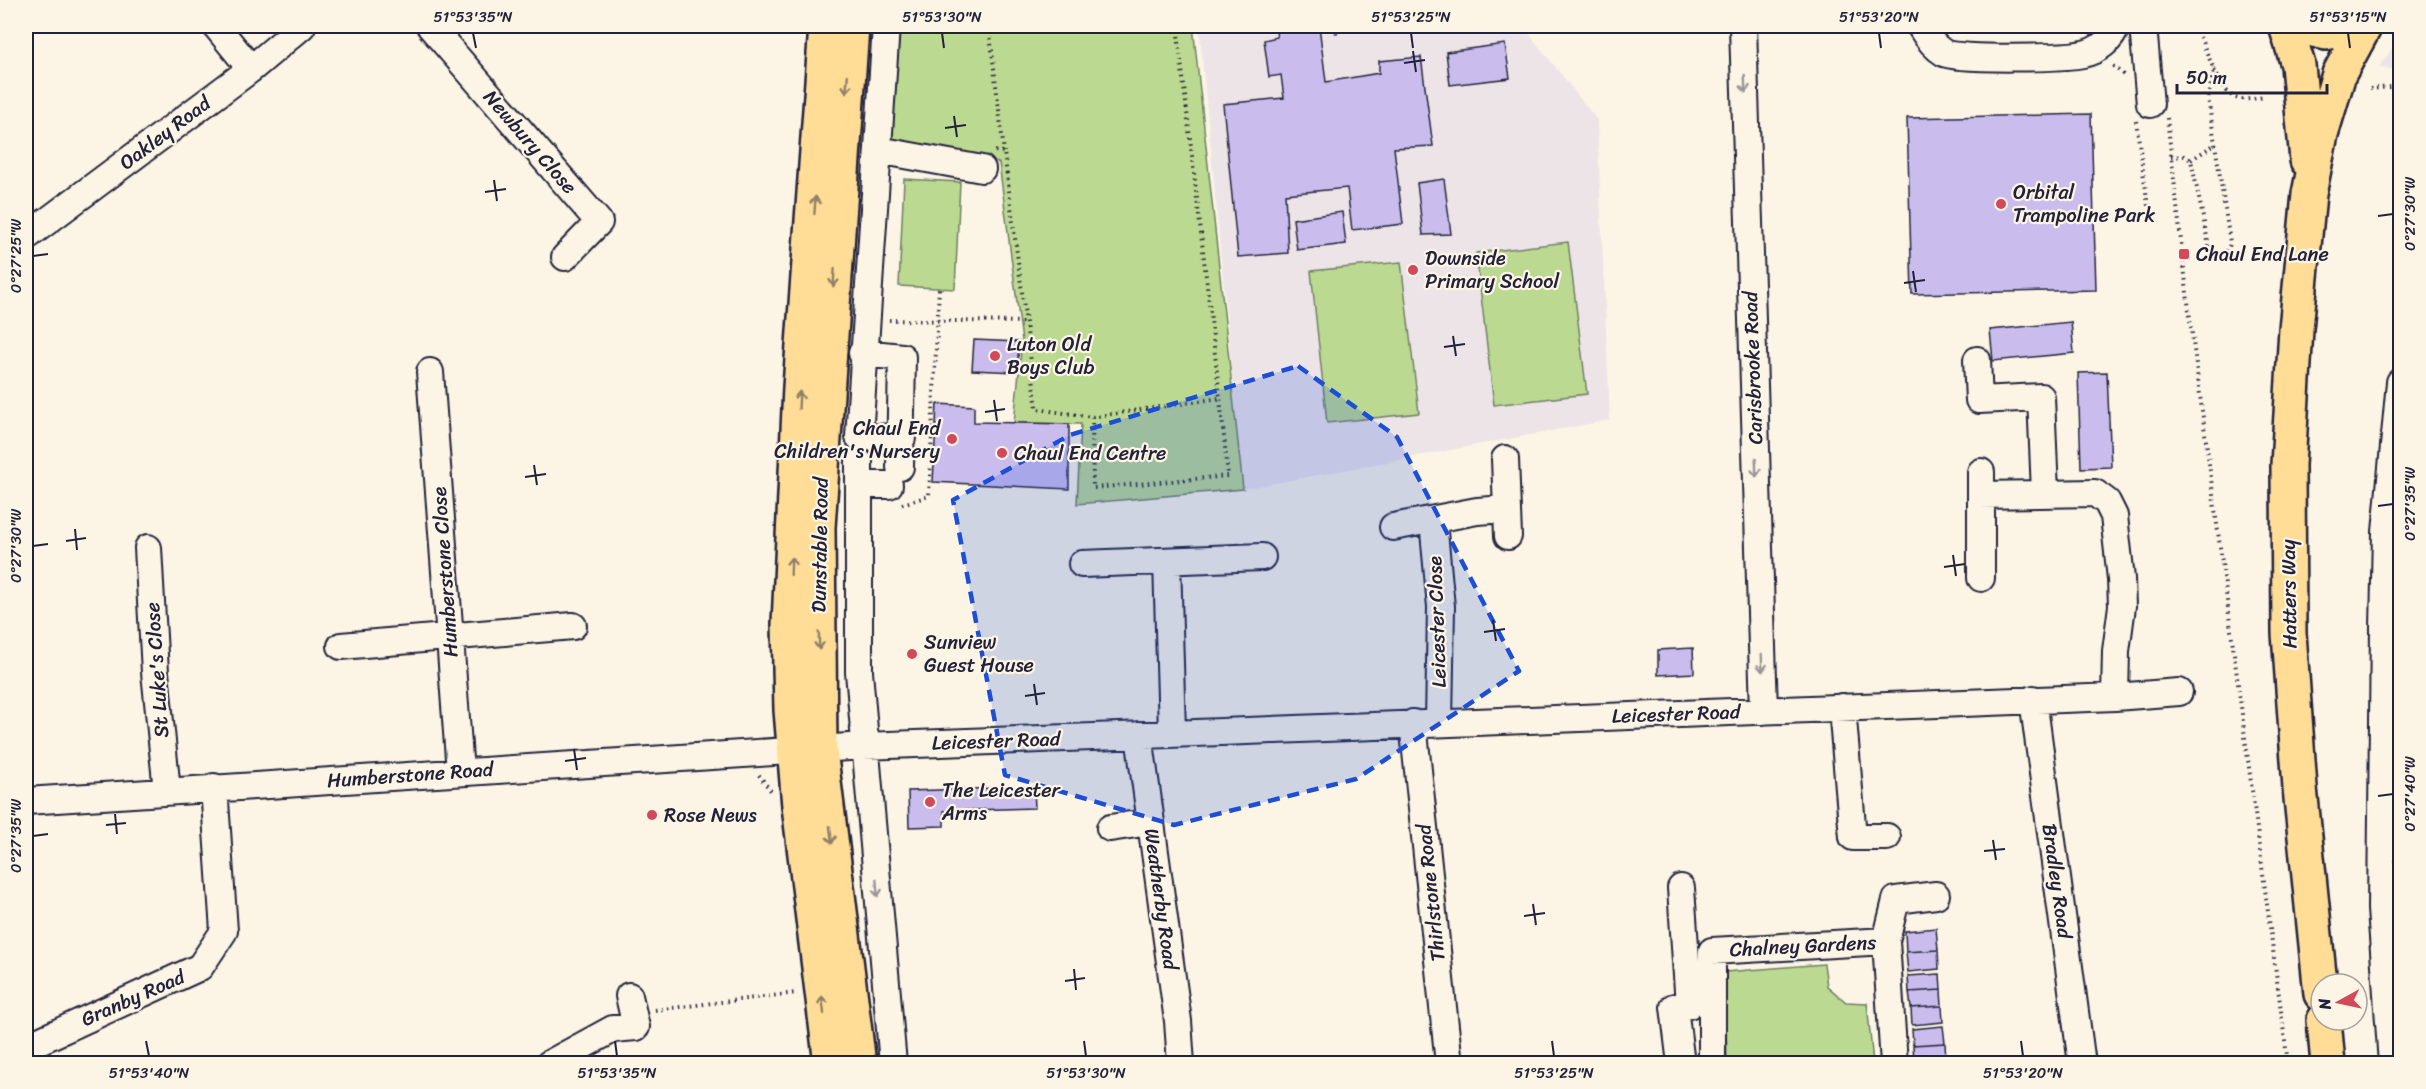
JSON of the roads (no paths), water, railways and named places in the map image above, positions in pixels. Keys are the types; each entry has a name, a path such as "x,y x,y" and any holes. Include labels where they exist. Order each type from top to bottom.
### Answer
{"main road":[{"name":"Dunstable Road","path":"826,26 792,521 789,624 860,1064"},
{"name":"Dunstable Road","path":"831,1064 807,875 808,750 818,527 852,26"},
{"name":"Hatters Way","path":"2286,26 2298,65 2309,194"},
{"path":"2296,26 2326,33 2355,26"},
{"name":"Hatters Way","path":"2319,972 2300,788 2289,633 2288,453 2296,329 2309,194 2321,134 2339,74 2365,26"},
{"path":"2325,1032 2328,1064"}],"street":[{"path":"216,26 250,69"},
{"name":"Oakley Road","path":"26,237 250,69 302,26"},
{"name":"Newbury Close","path":"430,26 599,222 565,257"},
{"path":"862,353 902,357 902,438 859,437 862,353 886,26"},
{"name":"Carisbrooke Road","path":"1743,26 1764,711"},
{"path":"1920,26 1946,54 1994,57 2081,55 2106,40 2126,56 2145,57"},
{"path":"2142,105 2145,57 2143,26"},
{"path":"878,150 988,160"},
{"path":"1977,360 1979,400 2041,397 2045,492"},
{"name":"Humberstone Close","path":"430,372 460,772"},
{"path":"2392,1064 2386,532 2398,436 2400,382"},
{"name":"Dunstable Road","path":"893,1064 859,672 859,474 895,476 902,438"},
{"path":"1505,459 1508,536"},
{"path":"1982,578 1981,483 2045,492 2095,494 2108,502 2114,516 2122,606 2116,651 2115,697"},
{"path":"1393,526 1433,521 1477,511 1507,509"},
{"name":"Leicester Close","path":"1433,521 1441,607 1439,722"},
{"name":"St Luke's Close","path":"148,548 155,672 167,791"},
{"path":"1082,564 1262,557"},
{"path":"1167,561 1172,732"},
{"path":"341,646 573,626"},
{"name":"Leicester Road","path":"808,750 1172,732 1764,711 2115,697 2179,692"},
{"name":"Bradley Road","path":"2032,699 2082,1064"},
{"path":"1842,707 1853,837 1887,837"},
{"name":"Thirlstone Road","path":"1413,723 1449,1064"},
{"name":"Weatherby Road","path":"1139,735 1178,1021 1181,1064"},
{"name":"Humberstone Road","path":"26,801 808,750"},
{"name":"Granby Road","path":"26,1047 200,967 224,931 214,787"},
{"path":"1110,828 1150,822"},
{"path":"1680,888 1689,1005 1674,1007 1681,1064"},
{"path":"1886,940 1896,900 1936,895"},
{"name":"Chalney Gardens","path":"1712,1064 1712,951 1886,940 1894,1064"},
{"path":"549,1064 613,1029 636,1027 631,1004"}],"place":[{"name":"Orbital Trampoline Park","path":"2001,204"},
{"name":"Chaul End Lane","path":"2184,254"},
{"name":"Downside Primary School","path":"1413,270"},
{"name":"Luton Old Boys Club","path":"995,356"},
{"name":"Chaul End Children's Nursery","path":"952,439"},
{"name":"Chaul End Centre","path":"1002,453"},
{"name":"Sunview Guest House","path":"912,654"},
{"name":"The Leicester Arms","path":"930,802"},
{"name":"Rose News","path":"652,815"}]}
